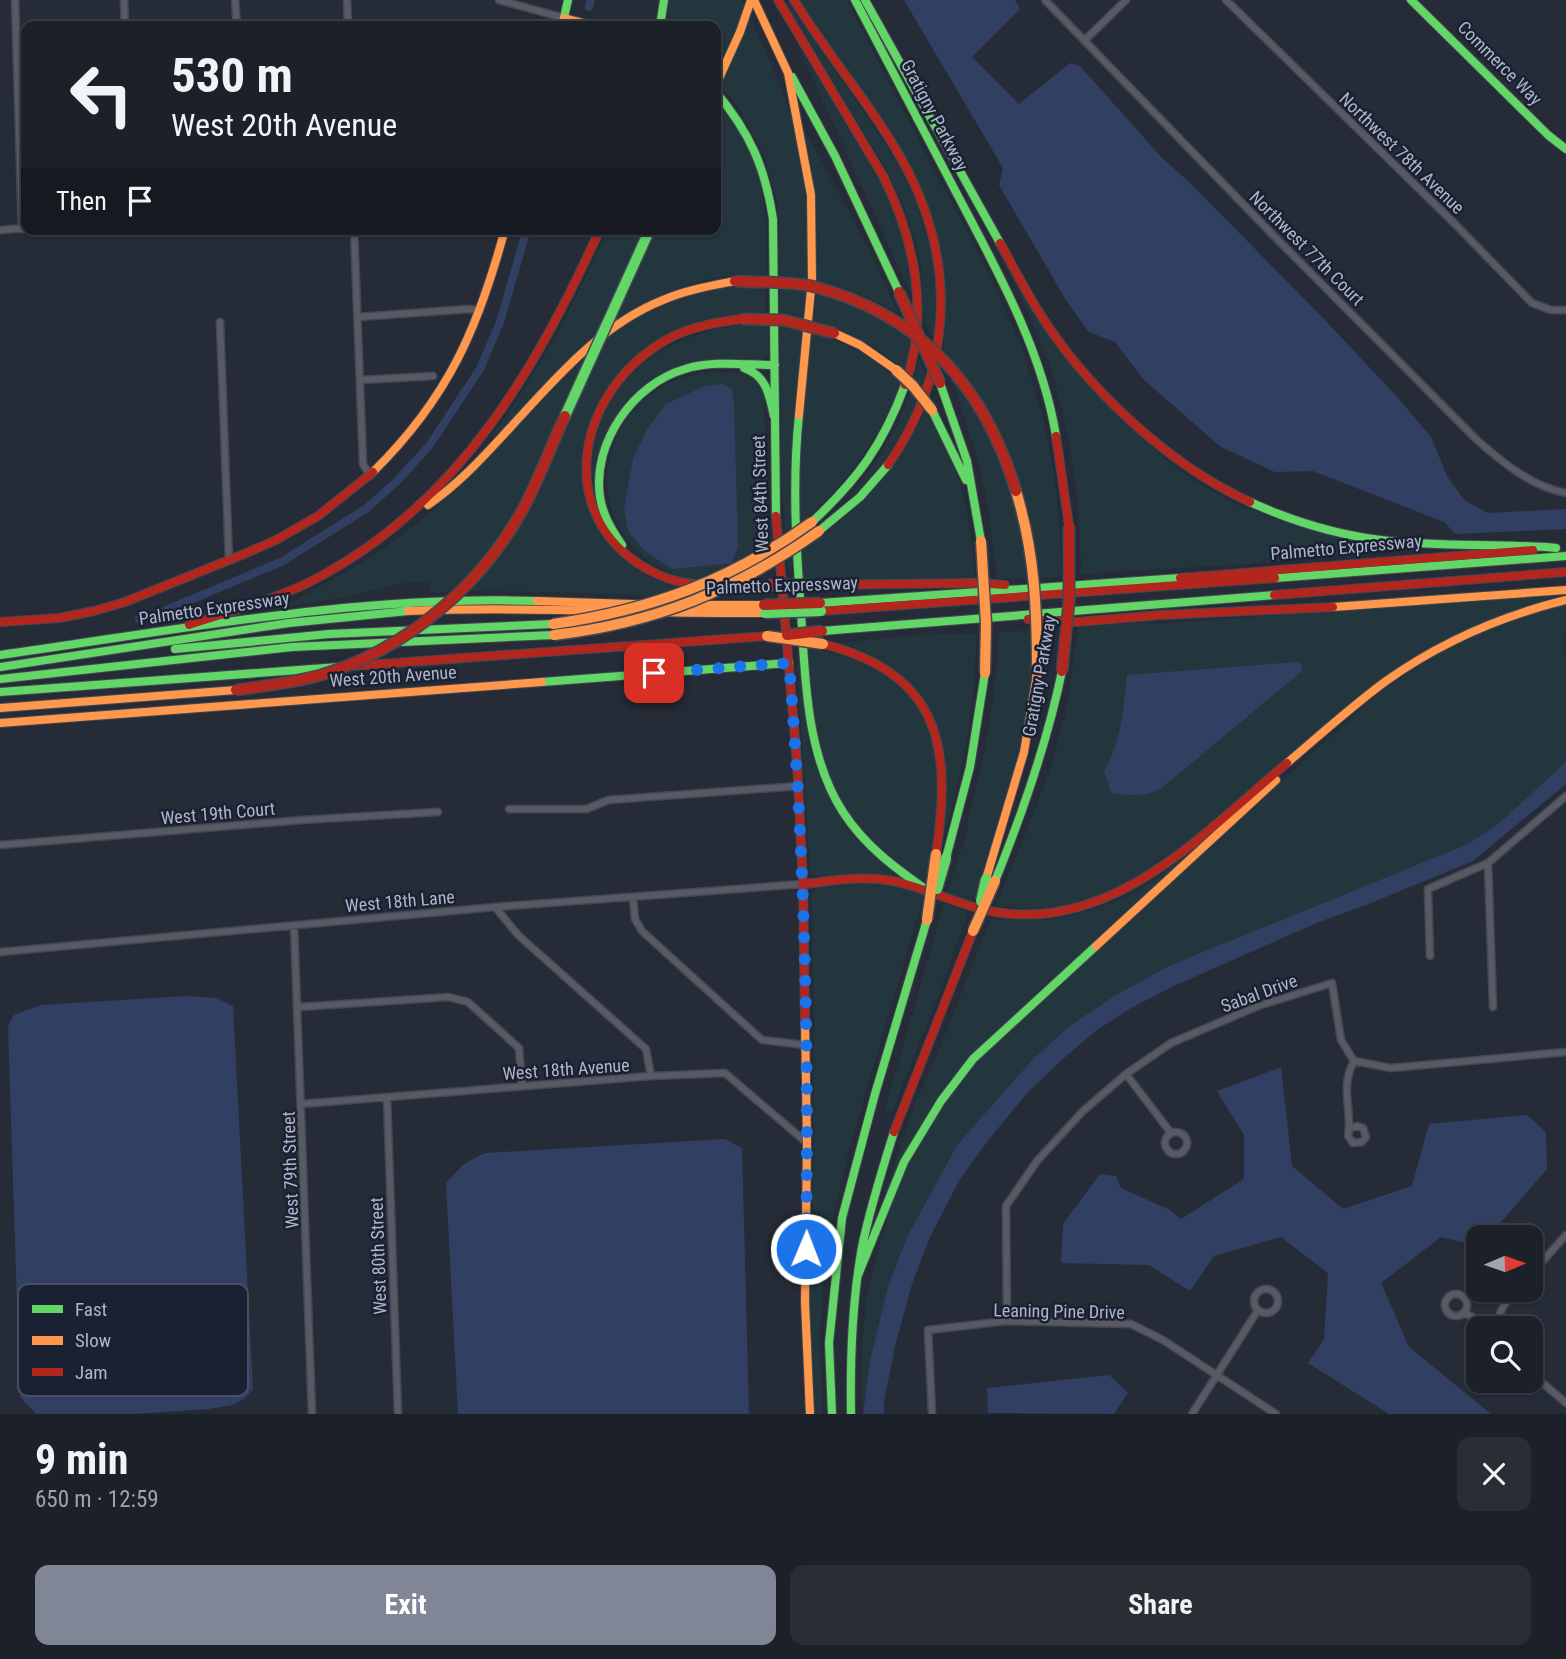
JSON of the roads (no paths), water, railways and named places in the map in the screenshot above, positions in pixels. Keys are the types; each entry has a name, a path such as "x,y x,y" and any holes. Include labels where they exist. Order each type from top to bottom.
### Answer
{"main road":[{"path":"563,21 568,0"},
{"path":"661,21 663,0"},
{"path":"752,0 835,156 940,383 967,461 975,500 981,541 986,623 985,673 968,780 941,856 927,920 875,1094 842,1218 829,1343 832,1414"},
{"path":"721,74 752,0"},
{"path":"778,0 889,187 908,236 916,288 915,347 893,420 878,449 816,527"},
{"path":"0,679 292,647 554,629 688,593 816,527 850,505 881,473 911,427 926,393 935,361 941,328 942,297 935,241 926,209 914,183 894,148 794,0"},
{"name":"Gratigny Parkway","path":"855,0 998,271 1040,375 1055,431 1069,526 1069,602 1062,671 1053,717 1038,769 990,880"},
{"path":"866,0 1038,312 1106,399 1147,438 1222,490 1300,522 1344,534 1387,541 1520,544 1561,548"},
{"name":"Commerce Way","path":"1411,0 1548,135 1566,149"},
{"path":"786,66 805,156 813,224 813,266 799,412 795,488 797,565 811,731 822,771 844,814 886,861 928,891"},
{"name":"West 84th Street","path":"721,98 738,117 750,138 769,191 773,219 776,512 799,786 803,884 807,1143 804,1301 810,1414"},
{"path":"0,622 60,618 89,612 229,560 310,521 370,476 412,432 461,357 480,311 503,235"},
{"path":"404,520 448,480 479,444 519,387 559,318 597,235"},
{"path":"0,708 236,690 288,683 353,664 420,624 474,577 502,542 523,508 647,235"},
{"path":"164,634 252,605 303,584 352,558 450,490 592,342 629,315 660,299 693,288 735,281 792,281 819,286 860,299 914,330 949,362 968,385 1000,445 1026,527 1038,599 1037,674 1033,711 1020,774 974,931 898,1119 877,1182 863,1245 850,1355 851,1414"},
{"path":"975,500 932,410 896,370 860,345 835,333 783,320 742,319 686,331 661,343 640,358 619,379 602,402 589,430 584,453 584,475 594,514 615,547 643,567 678,580 768,585 975,583 1046,588"},
{"path":"734,365 751,369 765,381 774,416"},
{"path":"643,567 619,541 604,513 600,477 610,433 624,410 643,392 682,369 775,365"},
{"name":"Palmetto Expressway","path":"0,655 318,611 433,601 509,600 765,609 820,607 1561,548"},
{"path":"820,607 1566,556"},
{"path":"0,692 226,674 563,653 1566,572"},
{"path":"1015,616 1045,622 1283,611 1566,590"},
{"path":"803,884 872,878 895,881 980,909 1021,914 1062,912 1100,901 1137,883 1170,861 1387,681 1452,642 1501,619 1540,605 1566,600"},
{"path":"0,668 289,623 393,612 494,608 681,614 765,609"},
{"path":"0,668 291,637 554,629"},
{"path":"767,636 858,652 886,668 912,692 929,718 938,743 943,773 941,856"},
{"name":"West 20th Avenue","path":"0,723 789,663"},
{"path":"859,1275 871,1250 897,1177 918,1136 944,1095 973,1059 1255,800 1326,730"}],"street":[{"path":"15,0 21,153"},
{"path":"124,0 125,21"},
{"path":"235,0 237,21"},
{"path":"347,0 348,21"},
{"path":"499,0 560,21"},
{"name":"Northwest 77th Court","path":"1045,0 1477,440 1499,460 1528,479 1566,493"},
{"path":"1086,40 1126,0"},
{"name":"Northwest 78th Avenue","path":"1226,0 1532,303 1551,310 1566,310"},
{"path":"0,230 21,229"},
{"path":"355,235 363,464 370,476"},
{"path":"358,317 480,311"},
{"path":"220,322 229,560"},
{"path":"360,380 433,376"},
{"path":"509,809 587,809 608,800 799,786"},
{"path":"1430,956 1428,889 1488,863 1566,796"},
{"name":"West 19th Court","path":"0,845 302,820 438,812"},
{"path":"1488,863 1493,1006"},
{"name":"West 18th Lane","path":"0,952 495,907 803,884"},
{"path":"633,898 635,919 642,931 762,1040 806,1045"},
{"path":"495,907 518,935 646,1049 652,1076"},
{"name":"West 79th Street","path":"294,925 312,1414"},
{"name":"Sabal Drive","path":"1007,1321 1006,1206 1046,1151 1083,1111 1126,1074 1171,1043 1258,1006 1332,983 1341,1040 1354,1061"},
{"path":"299,1007 449,997 468,1002 519,1048 523,1086"},
{"path":"1351,1128 1347,1075 1354,1061 1391,1068 1566,1052"},
{"name":"West 18th Avenue","path":"302,1104 652,1076 725,1073 807,1143"},
{"path":"1126,1074 1171,1133"},
{"name":"West 80th Street","path":"387,1097 398,1414"},
{"path":"1544,1260 1566,1235"},
{"path":"1192,1414 1258,1310"},
{"path":"1464,1312 1472,1316"},
{"name":"Leaning Pine Drive","path":"932,1414 928,1331 1007,1321 1131,1325 1163,1340 1276,1414"},
{"path":"1543,1384 1566,1404"}],"water":[{"path":"904,0 1015,0 1020,9 972,57 1019,104 1070,63 1080,66 1162,158 1323,318 1399,399 1431,437 1447,476 1464,500 1488,513 1566,509 1566,529 1456,534 1444,522 1313,471 1275,472 1221,447 1144,380 1115,342 1089,332 1066,300 999,185 1003,168"},
{"path":"722,384 732,389 734,402 738,546 732,563 672,569 645,551 628,531 624,508 633,459 646,431 666,404 705,386"},
{"path":"1297,662 1303,666 1301,672 1162,788 1137,795 1111,793 1104,771 1118,736 1127,675"},
{"path":"1566,762 1566,784 1473,861 1319,922 1176,985 1131,1008 1097,1030 1065,1057 1028,1092 960,1179 930,1237 912,1284 896,1342 884,1401 884,1414 863,1414 870,1360 888,1287 906,1239 957,1145 1033,1059 1071,1025 1114,996 1171,965 1468,844 1497,825"},
{"path":"187,996 216,998 233,1006 248,1284 18,1284 18,1335 8,1026 14,1015 41,1005"},
{"path":"1281,1067 1292,1166 1343,1209 1412,1186 1429,1124 1527,1115 1546,1132 1547,1169 1498,1225 1466,1225 1466,1243 1441,1237 1381,1283 1409,1347 1491,1414 1389,1414 1308,1363 1324,1339 1328,1273 1281,1237 1214,1256 1190,1291 1149,1265 1061,1263 1063,1224 1100,1174 1116,1176 1121,1188 1170,1210 1181,1219 1244,1179 1244,1135 1217,1091"},
{"path":"725,1139 742,1148 749,1414 458,1414 446,1183 464,1164 485,1153"},
{"path":"248,1293 253,1389 248,1395"},
{"path":"1109,1375 1128,1393 1114,1414 988,1413 987,1388"},
{"path":"247,1396 233,1405 209,1409 132,1414 36,1414 20,1397"}],"waterway":[{"path":"589,7 591,0"},
{"path":"139,619 283,561 367,508 397,481 429,446 480,369 500,322 525,235"}]}
